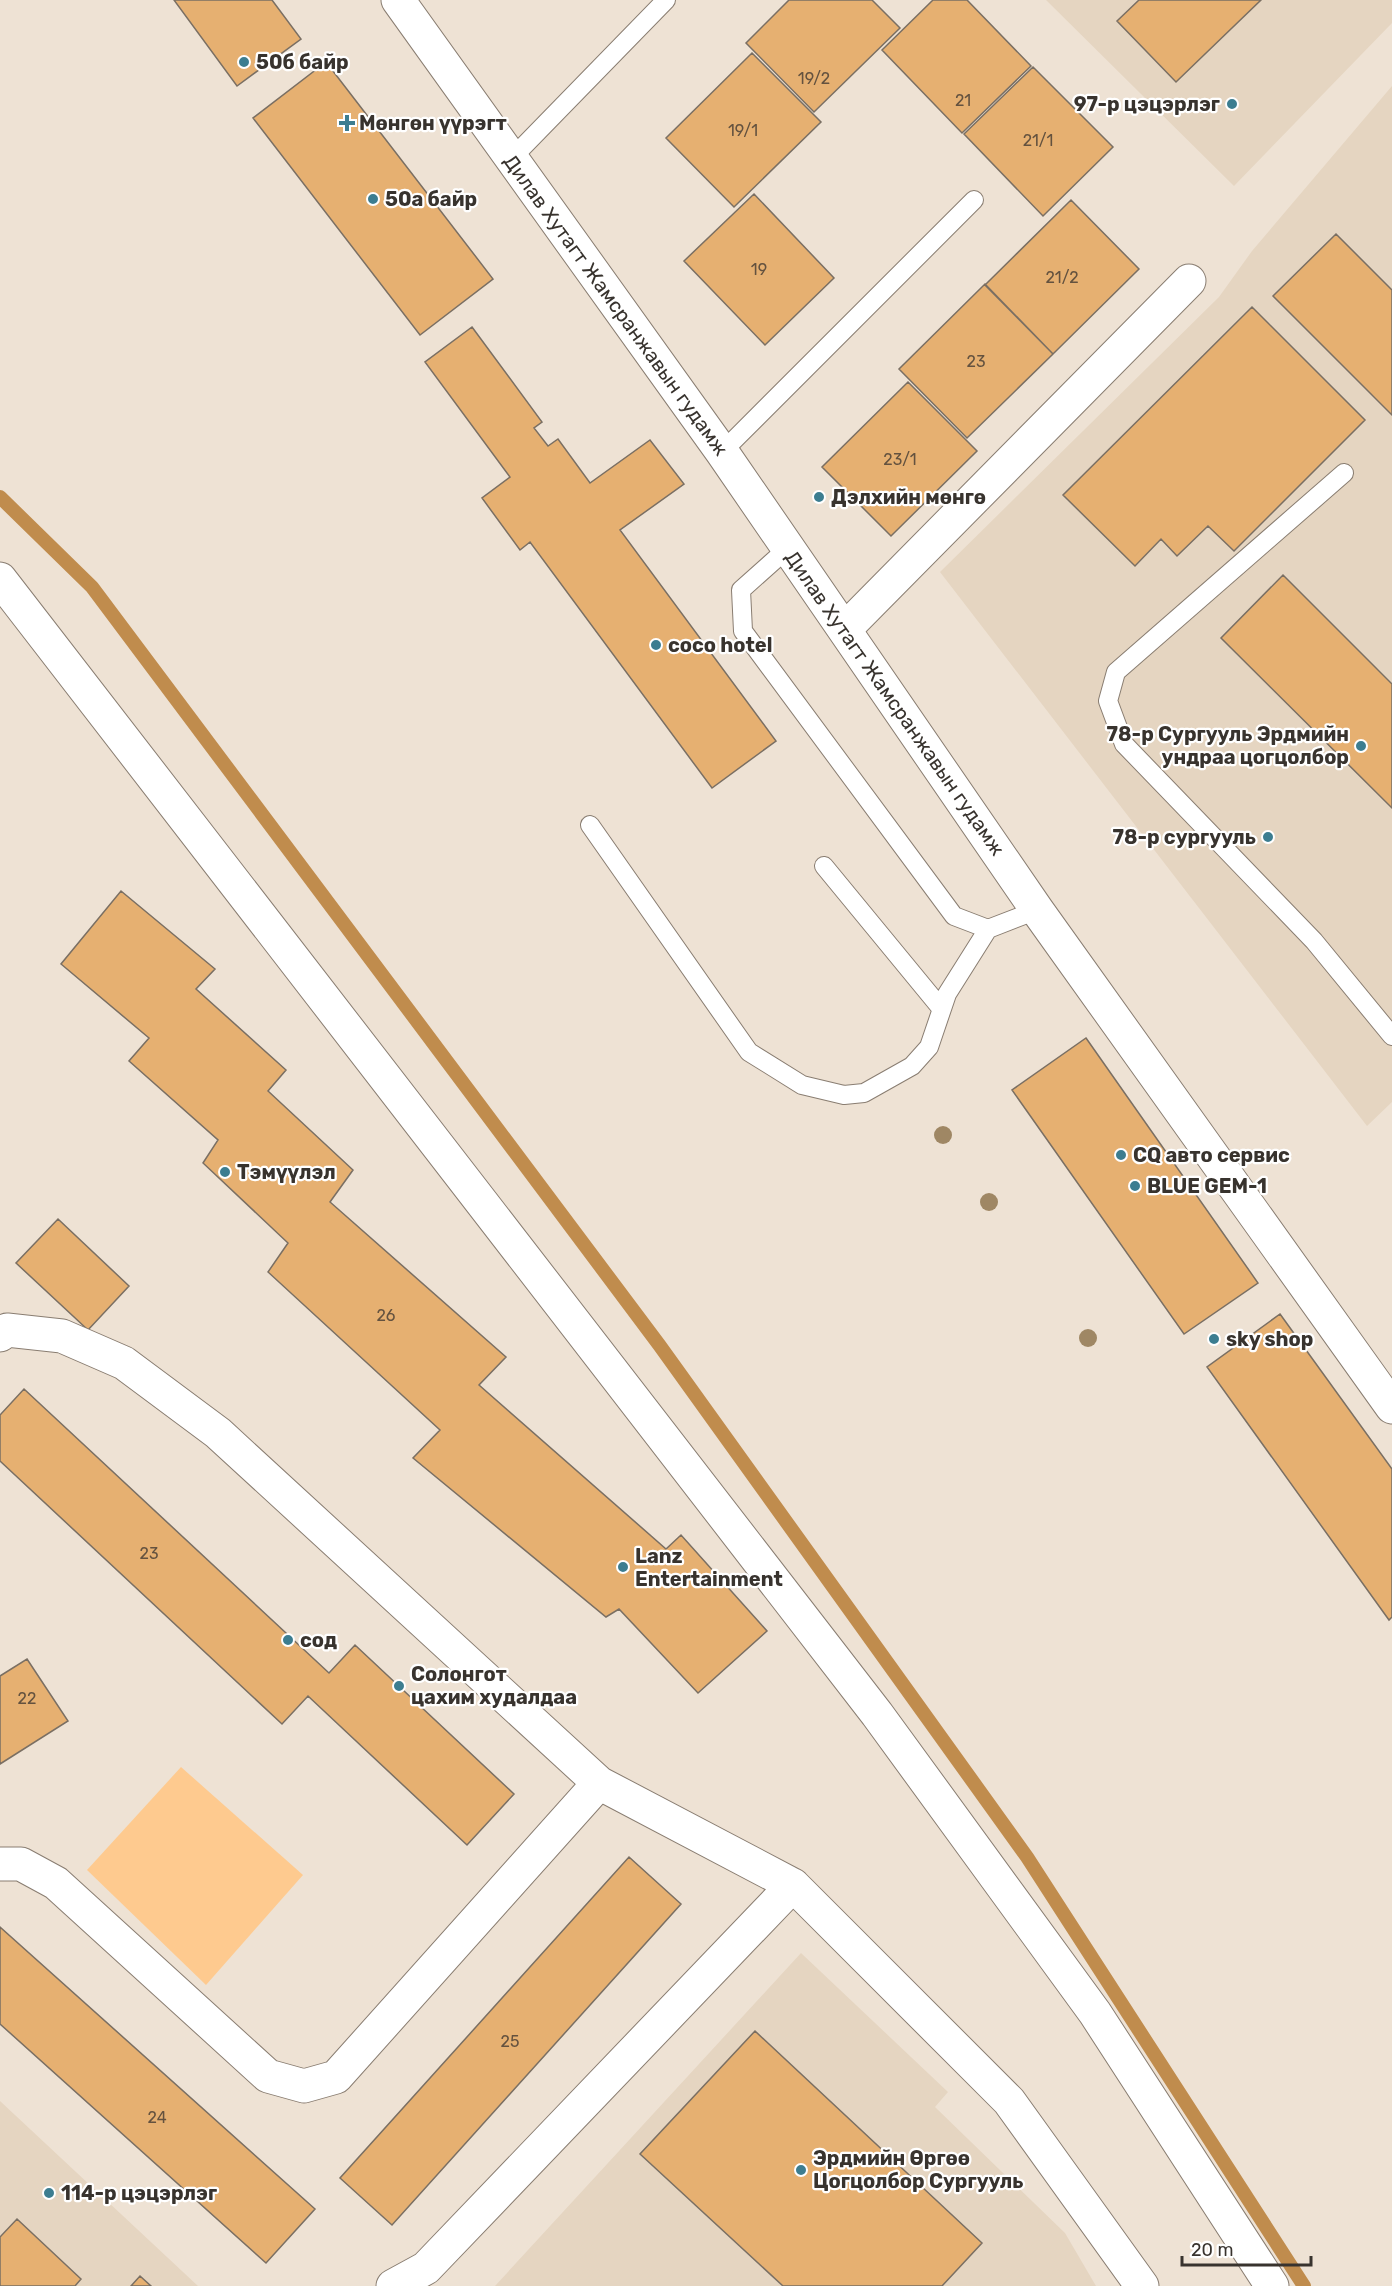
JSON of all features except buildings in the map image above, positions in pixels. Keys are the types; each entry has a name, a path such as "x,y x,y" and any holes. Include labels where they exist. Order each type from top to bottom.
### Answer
{"street":[{"name":"Дилав Хутагт Жамсранжавын гудамж","path":"398,0 722,452 1037,910 1392,1407"},
{"path":"845,629 1189,281"},
{"path":"0,579 878,1714 1095,2013 1272,2286"},
{"path":"0,1335 7,1330 62,1336 124,1364 218,1432 599,1783 793,1885 1009,2101 1142,2286"},
{"path":"0,1864 21,1864 56,1883 268,2076 304,2086 336,2077 599,1783"},
{"path":"393,2286 426,2268 793,1885"}],"lane":[{"path":"511,159 666,0"},
{"path":"722,452 974,200"},
{"path":"1344,473 1116,672 1108,701 1124,744 1314,941 1392,1036"},
{"path":"788,548 741,590 743,631 954,916 988,929"},
{"path":"590,825 749,1052 802,1085 844,1095 864,1093 912,1066 928,1047 940,1008 988,929 1037,910"},
{"path":"824,866 940,1008"}],"shaded area":[{"name":"97-р цэцэрлэг","path":"1046,0 1392,0 1392,23 1234,186"},
{"name":"78-р сургууль","path":"1392,86 1392,1102 1367,1126 940,572 1219,297 1252,251"},
{"path":"181,1767 303,1875 206,1985 87,1870"},
{"name":"Эрдмийн Өргөө Цогцолбор Сургууль","path":"801,1953 948,2092 935,2107 1065,2233 1096,2286 495,2286"},
{"name":"114-р цэцэрлэг","path":"0,2101 198,2286 0,2286"}],"waterway":[{"path":"0,497 92,587 660,1346 1027,1857 1304,2286"}],"place":[{"name":"50б байр","path":"244,62"},
{"name":"97-р цэцэрлэг","path":"1232,104"},
{"name":"Мөнгөн үүрэгт","path":"347,123"},
{"name":"50а байр","path":"373,199"},
{"name":"Дэлхийн мөнгө","path":"819,497"},
{"name":"coco hotel","path":"656,645"},
{"name":"78-р Сургууль Эрдмийн ундраа цогцолбор","path":"1361,746"},
{"name":"78-р сургууль","path":"1268,837"},
{"name":"CQ авто сервис","path":"1121,1155"},
{"name":"Тэмүүлэл","path":"225,1172"},
{"name":"BLUE GEM-1","path":"1135,1186"},
{"name":"sky shop","path":"1214,1339"},
{"name":"Lanz Entertainment","path":"623,1567"},
{"name":"сод","path":"288,1640"},
{"name":"Солонгот цахим худалдаа","path":"399,1686"},
{"name":"Эрдмийн Өргөө Цогцолбор Сургууль","path":"801,2170"},
{"name":"114-р цэцэрлэг","path":"49,2193"}]}
